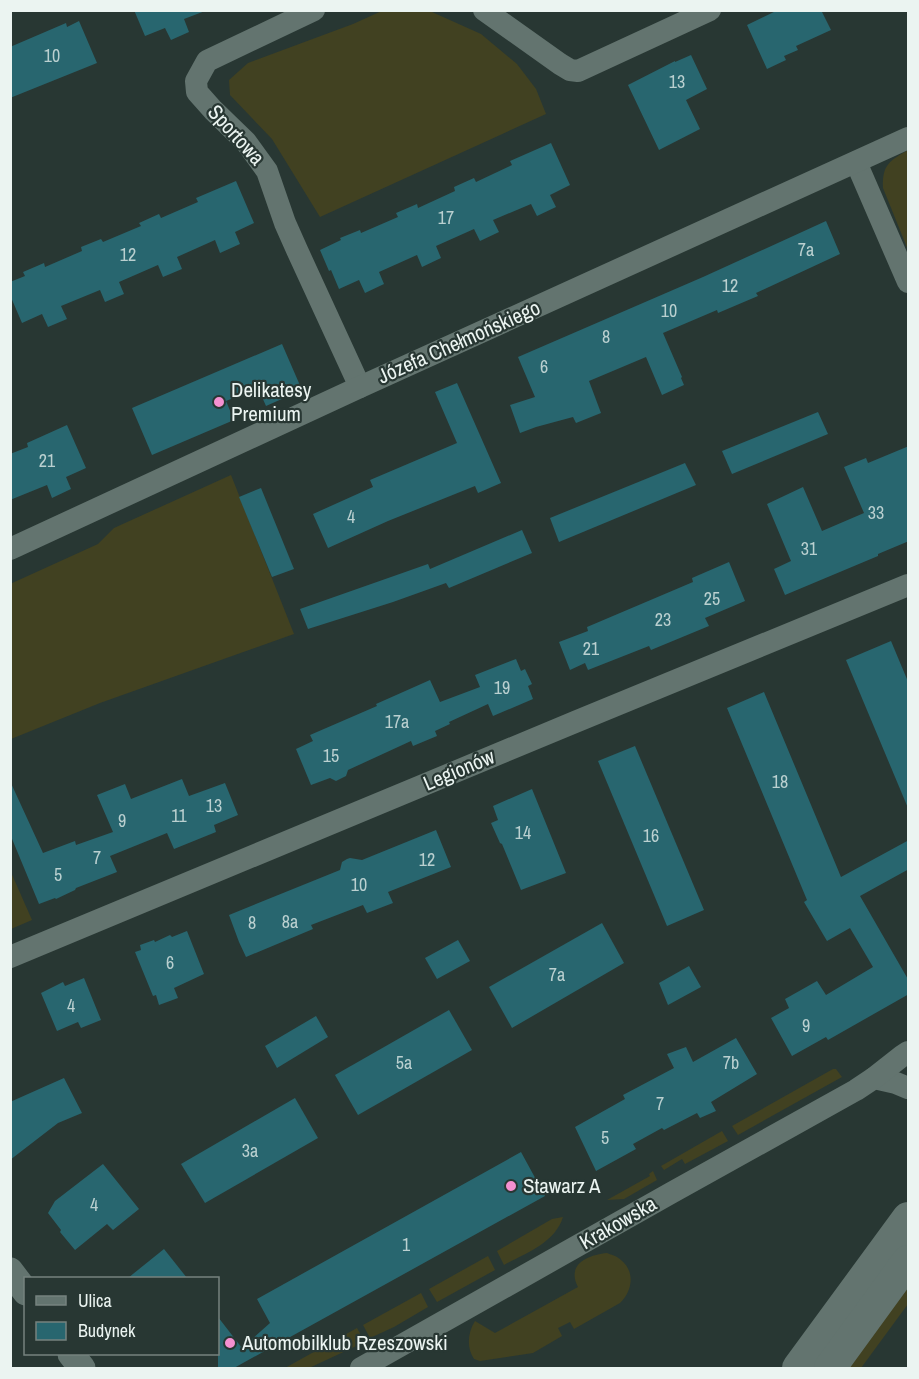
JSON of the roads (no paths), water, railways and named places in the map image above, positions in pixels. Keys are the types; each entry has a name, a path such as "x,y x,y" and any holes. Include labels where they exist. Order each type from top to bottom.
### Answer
{"main road":[{"path":"798,1368 909,1218"},
{"path":"830,1368 909,1261"}],"street":[{"name":"Sportowa","path":"314,10 207,61 196,81 196,92 246,142 267,171 285,223 360,387"},
{"path":"484,10 560,64 570,70 578,71 710,10"},
{"name":"Józefa Chełmońskiego","path":"10,549 360,387 909,138"},
{"path":"856,162 909,282"},
{"name":"Legionów","path":"10,957 909,585"},
{"name":"Krakowska","path":"361,1368 856,1090 909,1052"},
{"path":"874,1078 896,1083 909,1089"},
{"path":"10,1271 24,1289"},
{"path":"72,1355 82,1368"}],"place":[{"name":"Delikatesy Premium","path":"219,402"},
{"name":"Stawarz A","path":"511,1186"},
{"name":"Automobilklub Rzeszowski","path":"230,1343"}]}
